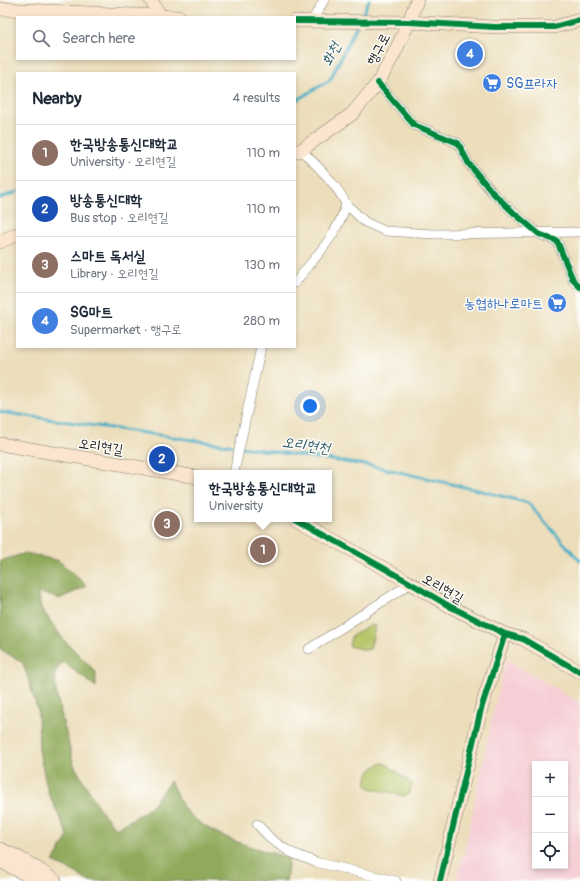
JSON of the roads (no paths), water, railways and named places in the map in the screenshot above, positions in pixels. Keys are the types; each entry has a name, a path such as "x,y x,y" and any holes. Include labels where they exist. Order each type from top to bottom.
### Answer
{"street":[{"path":"151,0 160,16"},
{"path":"312,21 324,0"},
{"name":"행구로","path":"298,151 352,114 378,83 394,54 409,22 417,0"},
{"path":"0,9 160,16"},
{"path":"296,21 409,22 494,27 554,27 580,20"},
{"path":"378,83 414,125 458,143 469,164 492,192 539,234 556,241 573,280 580,287"},
{"path":"298,151 322,171 342,196 346,204 365,222 385,231 433,234 539,234 580,232"},
{"path":"296,282 335,233 344,214 346,204"},
{"path":"0,242 16,234"},
{"path":"235,470 261,348"},
{"name":"오리현길","path":"0,444 194,476"},
{"name":"오리현길","path":"301,522 449,606 505,634 523,638 580,672"},
{"path":"309,649 411,583"},
{"path":"440,881 481,709 505,634"},
{"name":"오리현길","path":"505,634 518,646 580,681"},
{"path":"257,824 272,840 290,852 315,862 396,881"},
{"path":"0,849 15,855 38,868 55,881"},
{"path":"0,861 38,881"}],"waterway":[{"name":"화천","path":"361,18 369,0"},
{"name":"화천","path":"296,100 330,80 357,25"},
{"name":"화천","path":"0,198 16,192"},
{"name":"오리현천","path":"0,412 373,466 482,491 528,503 580,561"}],"place":[{"name":"SG마트","path":"470,54"},
{"name":"SG프라자","path":"492,83"},
{"name":"농협하나로마트","path":"557,303"},
{"name":"방송통신대학","path":"162,459"},
{"name":"스마트 독서실","path":"167,524"},
{"name":"한국방송통신대학교","path":"263,550"}]}
